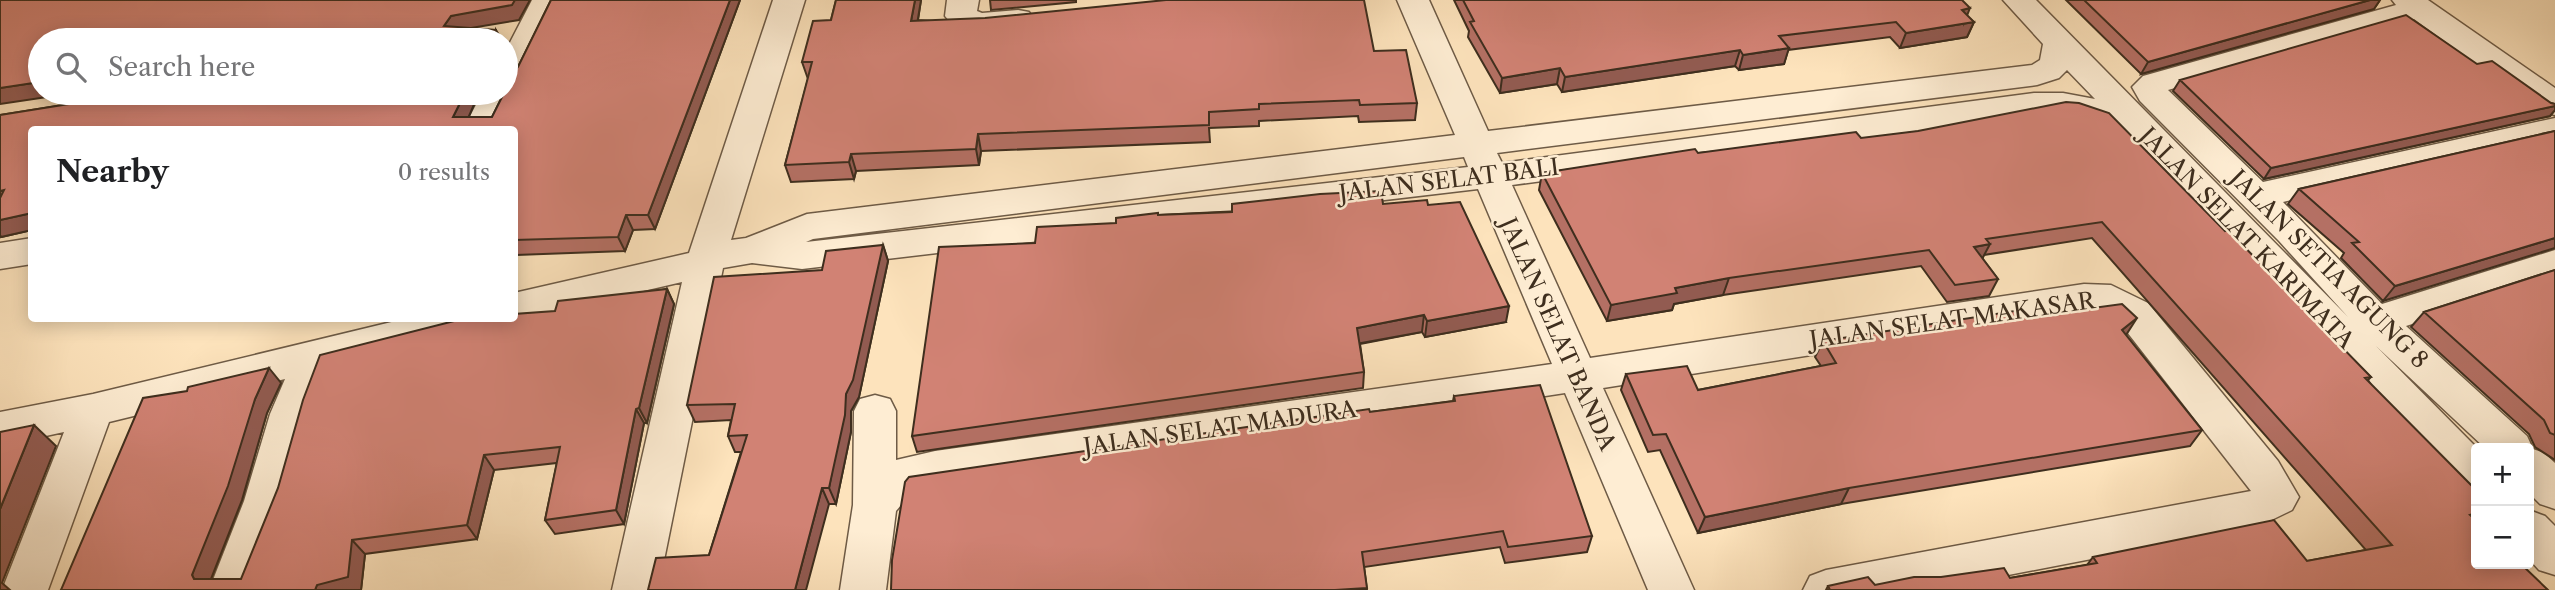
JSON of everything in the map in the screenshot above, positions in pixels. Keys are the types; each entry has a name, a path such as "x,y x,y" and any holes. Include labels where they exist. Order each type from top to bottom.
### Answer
{"street":[{"path":"518,57 548,0"},
{"path":"635,590 708,255 789,0"},
{"path":"963,0 961,16 979,23 1045,17"},
{"name":"JALAN SELAT BANDA","path":"1413,0 1671,590"},
{"name":"JALAN SELAT KARIMATA","path":"2019,0 2059,45 2471,470"},
{"path":"2413,4 2555,104"},
{"name":"JALAN SETIA AGUNG 8","path":"2413,4 2149,87 2152,94 2256,196 2375,321 2507,443"},
{"path":"518,32 532,30"},
{"name":"JALAN SELAT BALI","path":"518,306 708,255 752,250 802,256 1483,161 2037,75 2052,71 2059,62 2059,45"},
{"name":"JALAN SELAT BALI","path":"1483,161 2066,102 2103,111 2140,127"},
{"path":"482,126 493,105"},
{"path":"2256,196 2555,129"},
{"path":"0,256 28,252"},
{"path":"2375,321 2555,264"},
{"name":"JALAN SELAT MAKASAR","path":"1577,376 2084,298 2111,299 2134,313 2263,473 2277,497 2258,509 1826,590"},
{"path":"0,429 313,358 363,333 442,322"},
{"path":"232,590 266,501 291,414 313,358"},
{"name":"JALAN SELAT MADURA","path":"875,505 899,477 935,468 1577,376"},
{"path":"25,590 93,410"},
{"path":"863,590 875,505 875,411"},
{"path":"2534,461 2555,452"},
{"path":"2534,468 2555,491"},
{"path":"2534,534 2555,556"}],"building":[{"path":"0,0 515,0 512,5 451,16 444,26 470,28 28,28 28,84 0,88"},
{"path":"551,0 730,0 648,215 626,215 618,237 518,240 518,126 28,126 28,214 0,220 0,198 4,190 0,191 0,115 63,105 459,105 453,117 492,117 498,105 518,105 518,67"},
{"path":"836,0 915,0 911,21 985,18 1166,0 1364,0 1374,51 1406,50 1417,103 1360,105 1359,100 1259,104 1259,109 1209,112 1209,125 978,134 976,149 851,154 849,162 785,165 812,62 802,62 813,21 831,20"},
{"path":"1463,0 1962,0 1970,8 1962,10 1974,22 1906,33 1896,22 1779,36 1789,48 1743,55 1740,50 1565,77 1560,68 1502,78 1470,22 1474,21"},
{"path":"2084,0 2370,0 2148,62"},
{"path":"2406,15 2477,64 2492,61 2555,106 2271,168 2180,80"},
{"path":"2066,102 2079,103 2109,113 2225,231 2228,230 2371,377 2365,378 2471,485 2471,569 2526,569 2548,590 1830,590 1828,586 1868,577 1875,585 1914,577 1941,577 2004,568 2010,578 2097,563 2093,557 2274,520 2307,561 2392,545 2102,222 1986,239 1990,244 1974,247 1998,279 1955,285 1929,250 1729,278 1675,288 1677,293 1611,305 1542,173 1695,149 1698,153 1856,132 1861,138 1918,131"},
{"path":"2555,131 2555,238 2395,286 2352,243 2359,242 2299,189"},
{"path":"1381,191 1383,204 1427,200 1428,205 1460,202 1509,306 1427,321 1424,315 1357,328 1364,372 912,436 939,247 1035,243 1037,227 1116,223 1116,218 1158,213 1232,212 1232,204 1320,194"},
{"path":"883,245 853,380 846,394 845,415 829,488 822,488 795,590 648,590 656,558 709,555 747,435 728,436 735,404 687,405 714,277 822,270 826,251"},
{"path":"2555,270 2555,435 2550,433 2544,420 2424,312"},
{"path":"667,289 639,408 636,409 616,510 545,520 560,447 484,455 467,525 352,540 348,577 317,585 315,590 61,590 143,398 187,391 188,387 269,368 255,399 228,486 192,575 194,579 241,579 278,488 303,400 320,355 450,322 518,322 518,314 555,311 558,301"},
{"path":"2122,304 2137,318 2122,330 2202,430 1849,488 1705,517 1666,434 1653,435 1626,374 1687,366 1698,390 1836,363 1823,341 2021,310 2027,317"},
{"path":"1540,385 1592,536 1508,547 1503,531 1362,552 1367,588 891,590 892,560 905,482 909,477 1369,409 1370,412 1455,401 1454,396"},
{"path":"34,425 0,509 0,432"}]}
